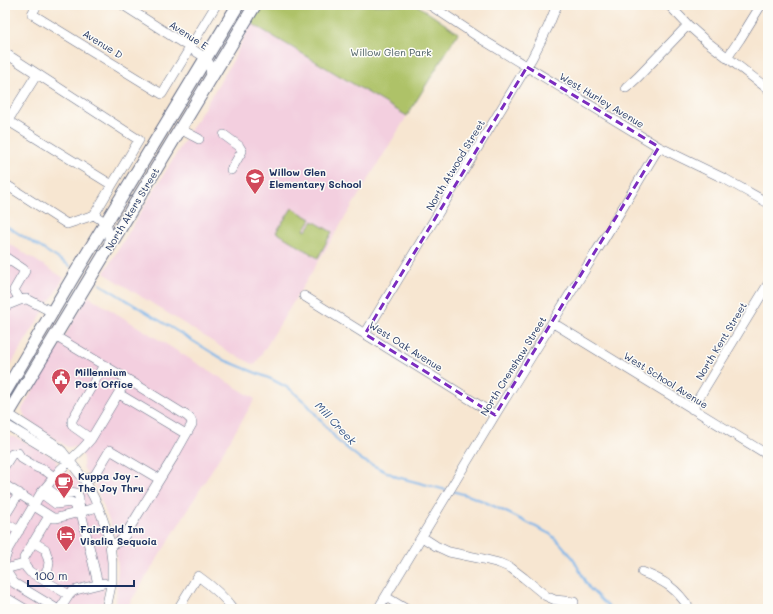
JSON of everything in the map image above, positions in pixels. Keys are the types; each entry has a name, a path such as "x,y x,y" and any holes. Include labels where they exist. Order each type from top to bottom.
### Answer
{"main road":[{"name":"North Akers Street","path":"5,392 238,5"},
{"name":"North Akers Street","path":"6,417 255,5"}],"street":[{"name":"Avenue E","path":"123,5 206,58 210,65 210,78"},
{"path":"190,48 216,5"},
{"name":"West Hurley Avenue","path":"430,5 443,9 527,67 659,147 726,179 768,203"},
{"name":"North Atwood Street","path":"365,334 527,67 548,27 557,5"},
{"path":"670,5 688,25 706,41 768,89"},
{"path":"727,58 761,5"},
{"name":"Avenue D","path":"35,7 162,94 190,48"},
{"path":"626,88 688,25"},
{"path":"5,53 139,140 94,215 67,224 5,184"},
{"path":"37,74 6,122 112,185"},
{"path":"180,129 199,139"},
{"path":"224,135 239,146 242,151 231,170"},
{"name":"North Crenshaw Street","path":"378,609 659,147"},
{"path":"94,215 106,223 109,236 109,248"},
{"path":"5,257 25,271 14,290 5,294"},
{"name":"North Kent Street","path":"692,409 768,284"},
{"path":"14,290 20,300"},
{"name":"West Oak Avenue","path":"304,296 495,415"},
{"path":"5,306 27,298 52,312"},
{"name":"West School Avenue","path":"553,323 768,455"},
{"path":"55,336 190,418 192,421 192,424 124,537 117,543 110,544"},
{"path":"91,439 74,427 72,420 104,365"},
{"path":"5,559 8,549 18,531 44,490 54,477 91,439 127,379"},
{"path":"119,394 186,434"},
{"path":"6,417 53,443 70,460 85,481 98,506 106,526 110,544 112,581 106,609"},
{"path":"85,481 95,475 110,450 159,479"},
{"path":"5,465 12,454 18,453 21,458 46,471 54,477"},
{"path":"5,485 19,493 52,518 57,518 98,506"},
{"path":"44,490 56,496 72,492 78,495 78,512 98,584"},
{"path":"5,509 8,511 19,493"},
{"path":"49,516 24,558 24,564 30,572 69,595"},
{"path":"5,523 18,531"},
{"path":"422,537 449,552 499,563 511,568 546,596 555,600 574,602"},
{"path":"33,542 45,549 49,562 48,569 42,579"},
{"path":"24,564 5,568 14,583 55,608 76,590 112,581"},
{"path":"642,572 664,582 675,590 684,599 690,609"},
{"path":"178,609 198,576 226,599 233,609"},
{"path":"5,597 25,609"},
{"path":"386,597 406,609"}],"highlighted area":[{"path":"527,67 659,147 495,415 365,334"}],"shaded area":[{"name":"Willow Glen Elementary School","path":"251,23 407,116 255,365 229,352 104,273 232,62"},
{"path":"5,241 64,278 5,374"},
{"path":"88,296 255,399 126,609 113,609 116,599 118,567 114,533 95,485 83,467 83,455 75,447 67,447 25,418 22,409"},
{"path":"10,436 38,448 56,459 57,465 64,471 74,475 91,498 107,547 107,575 102,609 5,609 5,438"}],"green space":[{"name":"Willow Glen Park","path":"263,5 417,5 458,33 407,116 251,23"},
{"path":"292,208 311,219 304,230 306,231 313,221 332,232 318,258 276,232"}],"waterway":[{"name":"Mill Creek","path":"5,225 70,266"},
{"name":"Mill Creek","path":"100,284 224,360 271,379 290,389 307,404 339,442 362,460 397,477 446,490"},
{"name":"Mill Creek","path":"452,491 483,501 550,534 573,558 590,589 611,609"}],"place":[{"name":"Willow Glen Elementary School","path":"255,195"},
{"name":"Millennium Post Office","path":"61,395"},
{"name":"Kuppa Joy - The Joy Thru","path":"64,499"},
{"name":"Fairfield Inn Visalia Sequoia","path":"66,552"}]}
